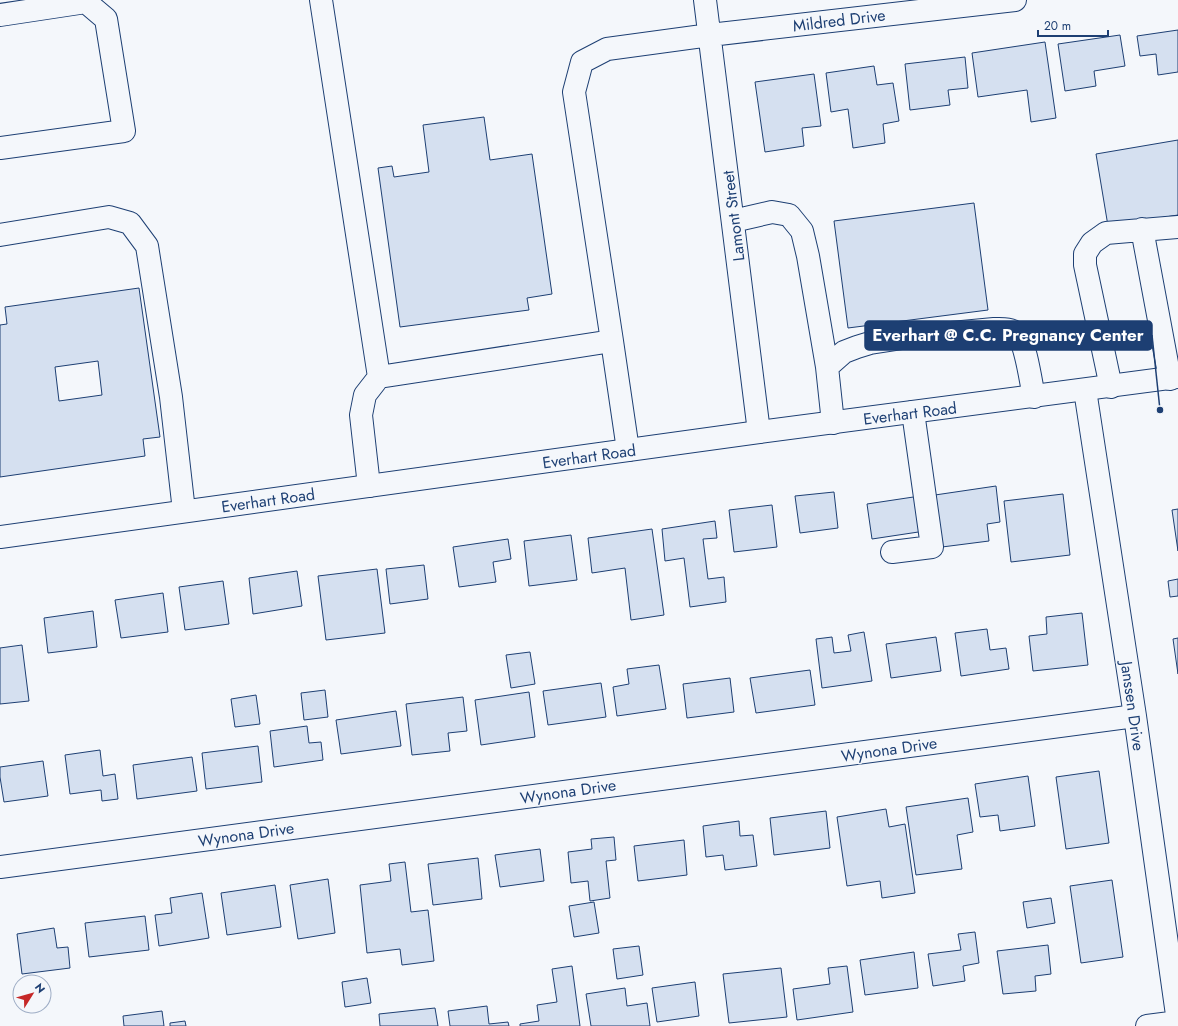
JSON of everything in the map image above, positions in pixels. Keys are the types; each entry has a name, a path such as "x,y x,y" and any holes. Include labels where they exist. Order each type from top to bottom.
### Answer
{"street":[{"path":"321,0 378,377 365,395 361,415 369,486"},
{"name":"Lamont Street","path":"705,0 759,432"},
{"name":"Mildred Drive","path":"628,450 574,92 582,62 607,49 710,35 1015,0"},
{"path":"0,15 86,2 106,19 124,130 0,148"},
{"path":"733,221 772,212 789,215 802,230 812,272 817,312 827,367 833,423"},
{"path":"0,235 109,217 130,224 147,246 171,397 184,511"},
{"path":"1112,386 1085,264 1086,254 1092,243 1106,233 1178,227"},
{"path":"1142,229 1174,378"},
{"path":"827,367 844,352 870,343 909,337 1006,329 1016,334 1022,342 1034,397"},
{"path":"378,377 612,341"},
{"name":"Everhart Road","path":"0,537 759,432 1174,378"},
{"name":"Janssen Drive","path":"1085,390 1135,716 1178,1022"},
{"path":"892,552 932,547 913,412"},
{"name":"Wynona Drive","path":"0,867 1135,716"},
{"path":"1147,1026 1178,1022"}],"building":[{"path":"1178,30 1178,72 1158,75 1156,54 1140,56 1137,36"},
{"path":"1120,35 1125,66 1094,71 1096,86 1065,91 1058,44"},
{"path":"1045,42 1056,118 1031,122 1027,90 978,97 972,53"},
{"path":"965,57 968,88 948,90 950,105 910,110 905,64"},
{"path":"874,66 877,85 893,83 899,121 883,124 885,143 853,148 848,109 831,112 826,73"},
{"path":"814,74 821,126 802,128 804,146 765,152 755,82"},
{"path":"484,117 490,160 532,154 552,294 527,298 529,310 400,327 378,168 392,166 394,177 429,172 423,125"},
{"path":"1178,140 1178,215 1108,226 1096,154"},
{"path":"974,203 988,310 848,328 834,221"},
{"path":"139,288 160,437 143,439 145,456 0,477 0,325 7,324 5,307","holes":["98,361 102,395 59,401 55,367"]},
{"path":"996,486 1000,522 987,524 989,541 942,547 935,495"},
{"path":"834,492 838,528 800,533 795,496"},
{"path":"1063,494 1070,555 1011,562 1004,501"},
{"path":"920,496 925,531 872,539 867,504"},
{"path":"772,505 777,547 734,552 729,510"},
{"path":"1178,509 1178,551 1172,510"},
{"path":"715,521 717,538 703,539 708,579 724,577 726,602 690,607 684,558 665,561 662,529"},
{"path":"652,529 664,615 631,620 625,568 592,573 588,538"},
{"path":"571,535 577,580 529,586 524,541"},
{"path":"508,539 511,559 493,562 496,582 459,587 453,547"},
{"path":"424,565 428,599 390,604 386,569"},
{"path":"377,569 385,633 326,640 318,576"},
{"path":"297,571 302,606 253,614 249,578"},
{"path":"1178,579 1178,596 1170,597 1168,581"},
{"path":"223,581 229,624 185,630 179,587"},
{"path":"163,593 168,632 121,638 115,600"},
{"path":"93,611 97,647 48,653 44,618"},
{"path":"1082,613 1088,665 1033,671 1029,636 1047,634 1046,617"},
{"path":"987,629 990,650 1006,648 1009,669 961,676 955,633"},
{"path":"864,632 872,681 822,688 816,639 832,637 834,653 851,651 848,635"},
{"path":"936,637 941,671 891,678 886,644"},
{"path":"1178,638 1178,674 1173,639"},
{"path":"22,645 29,701 0,704 0,648"},
{"path":"530,652 535,684 511,688 506,655"},
{"path":"659,665 666,709 617,716 613,687 629,684 627,669"},
{"path":"810,670 815,705 756,713 750,678"},
{"path":"730,678 734,712 687,718 683,684"},
{"path":"601,683 606,717 548,725 543,691"},
{"path":"325,690 328,717 304,720 301,693"},
{"path":"529,692 535,737 481,745 475,700"},
{"path":"256,695 260,724 235,727 231,699"},
{"path":"463,697 467,731 448,733 450,751 412,755 406,704"},
{"path":"396,711 401,746 341,754 336,720"},
{"path":"307,726 309,743 321,742 323,760 274,767 270,731"},
{"path":"258,746 262,782 206,789 202,753"},
{"path":"100,750 103,776 115,774 118,799 102,801 101,790 70,794 65,755"},
{"path":"192,757 197,791 137,799 133,765"},
{"path":"43,761 48,796 4,802 0,767"},
{"path":"1099,771 1109,843 1066,849 1056,777"},
{"path":"1028,776 1035,826 1000,831 998,815 980,817 975,784"},
{"path":"968,798 973,832 957,835 962,869 916,875 906,807"},
{"path":"886,809 889,827 905,824 915,893 882,898 880,881 847,886 837,817"},
{"path":"826,811 830,848 774,855 770,818"},
{"path":"739,821 740,836 753,835 757,866 725,870 723,855 706,857 703,826"},
{"path":"614,837 616,860 606,861 610,898 590,901 588,881 571,883 568,852 592,849 591,839"},
{"path":"684,840 687,875 638,881 634,846"},
{"path":"540,849 544,881 500,887 495,855"},
{"path":"478,858 482,899 433,905 428,864"},
{"path":"405,862 411,912 428,910 434,961 402,965 400,949 367,953 360,885 391,881 389,864"},
{"path":"328,879 335,933 298,939 290,885"},
{"path":"1112,880 1123,957 1081,963 1070,886"},
{"path":"275,885 281,927 227,935 221,893"},
{"path":"202,893 209,938 159,946 155,915 172,913 170,898"},
{"path":"1051,898 1055,923 1027,928 1023,902"},
{"path":"594,902 599,933 574,937 569,906"},
{"path":"145,916 149,950 89,957 85,923"},
{"path":"54,928 57,948 68,947 70,968 22,974 17,934"},
{"path":"975,932 979,963 963,966 965,981 933,986 928,954 961,950 958,934"},
{"path":"1048,945 1051,974 1035,976 1036,991 1003,994 997,951"},
{"path":"639,946 643,975 617,979 613,949"},
{"path":"914,952 918,988 865,995 860,960"},
{"path":"572,966 580,1026 520,1026 520,1024 539,1021 537,1005 557,1002 552,969"},
{"path":"847,966 853,1012 797,1020 793,989 830,984 828,968"},
{"path":"781,968 787,1017 729,1023 723,974"},
{"path":"367,978 371,1003 345,1007 342,982"},
{"path":"695,982 699,1016 657,1022 652,988"},
{"path":"625,988 627,1006 647,1003 650,1026 591,1026 586,994"},
{"path":"487,1006 489,1024 508,1022 509,1026 450,1026 448,1011"},
{"path":"435,1008 438,1026 380,1026 379,1014"},
{"path":"162,1011 164,1026 124,1026 123,1016"},
{"path":"185,1021 186,1026 170,1026 170,1023"}],"place":[{"name":"Everhart @ C.C. Pregnancy Center","path":"1160,410"}]}
